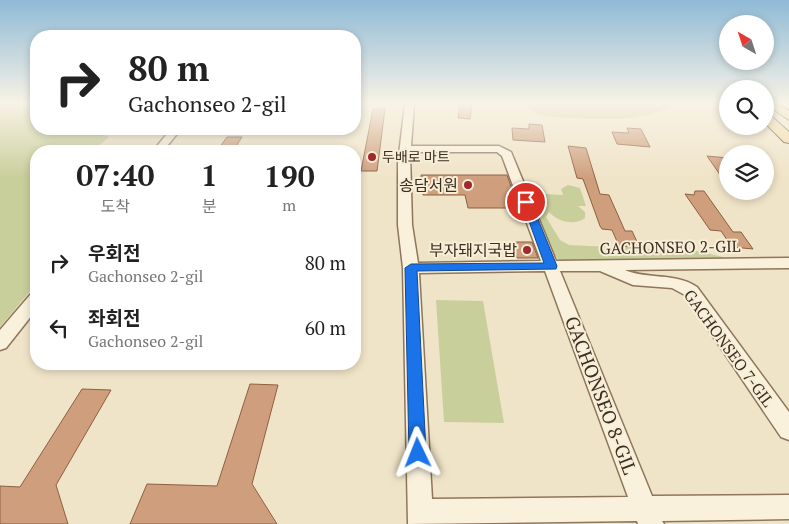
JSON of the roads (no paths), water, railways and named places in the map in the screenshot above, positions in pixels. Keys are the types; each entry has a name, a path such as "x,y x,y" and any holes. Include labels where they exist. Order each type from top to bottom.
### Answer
{"main road":[{"path":"778,128 789,139"}],"street":[{"path":"407,128 405,149 405,225 411,268 420,517 648,517 789,507"},
{"path":"163,145 171,135"},
{"path":"405,149 499,149 506,152 552,266"},
{"name":"GACHONSEO 2-GIL","path":"411,268 789,263"},
{"name":"GACHONSEO 8-GIL","path":"552,266 648,517"},
{"name":"GACHONSEO 7-GIL","path":"602,266 637,280 675,283 685,286 691,291 789,430"},
{"path":"0,343 30,306"}],"place":[{"name":"두배로 마트","path":"372,157"},
{"name":"송담서원","path":"468,185"},
{"name":"부자돼지국밥","path":"527,250"}]}
